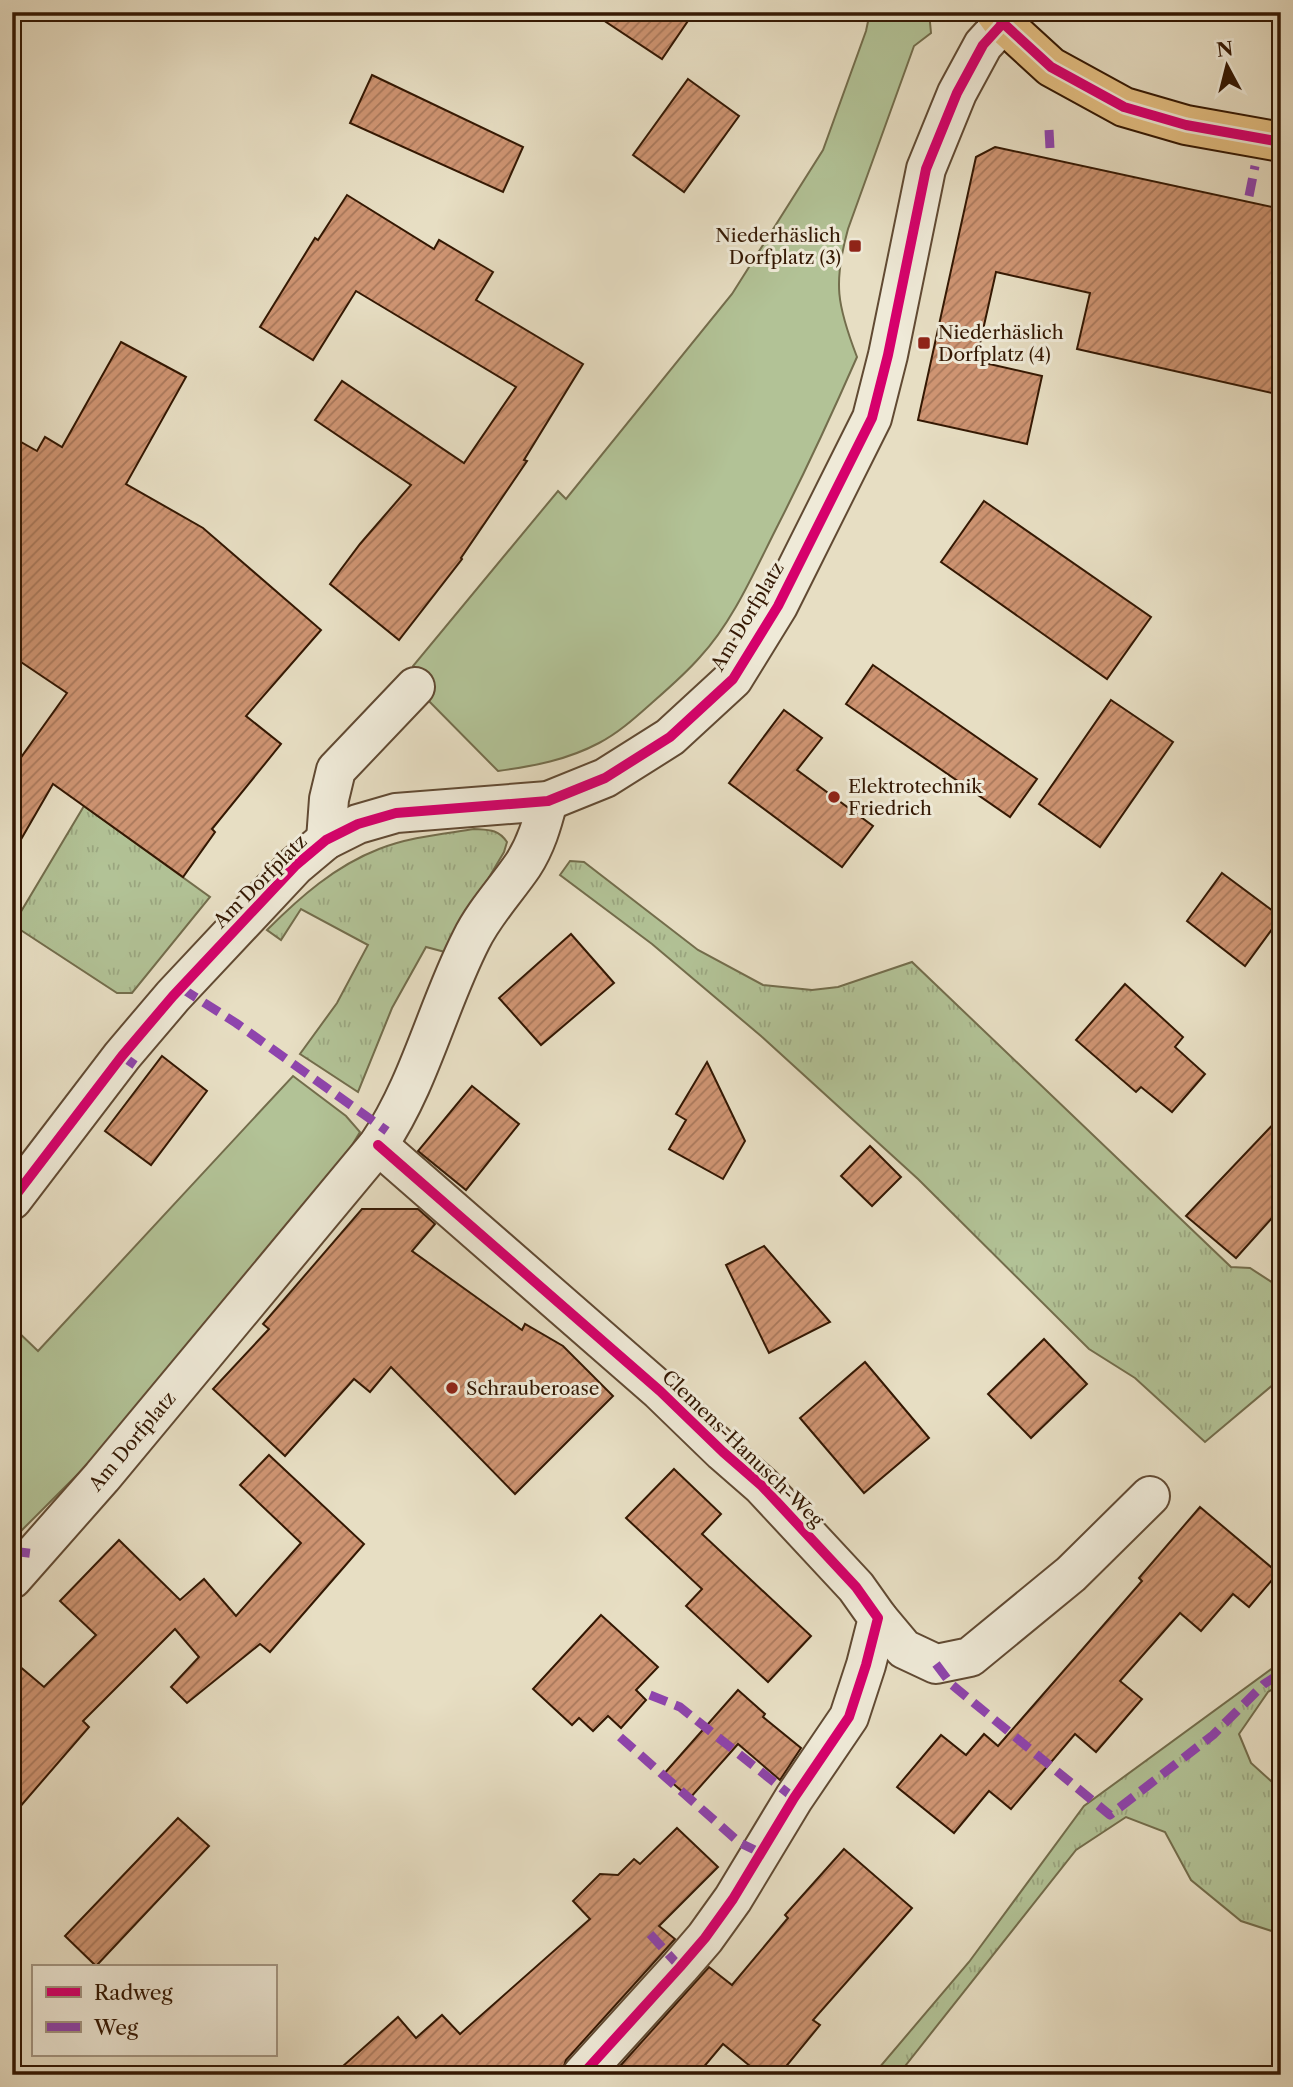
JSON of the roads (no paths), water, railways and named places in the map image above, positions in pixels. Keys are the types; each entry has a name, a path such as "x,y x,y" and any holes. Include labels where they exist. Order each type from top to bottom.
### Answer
{"main road":[{"path":"999,18 1051,67 1124,107 1186,125 1281,142"}],"street":[{"name":"Am Dorfplatz","path":"12,1200 122,1056 127,1030 173,996 295,866 326,840 358,824 396,813 548,801 605,778 670,737 733,678 778,606 872,418 888,355 926,169 957,93 999,18"},
{"path":"326,840 329,799 336,771 415,687"},
{"name":"Am Dorfplatz","path":"12,1579 102,1477 378,1146 424,1053 440,1007 472,937 524,864 536,842 548,801"},
{"name":"Clemens-Hanusch-Weg","path":"378,1146 660,1391 762,1486 856,1587 904,1649 936,1664 970,1657 1071,1574 1150,1496"},
{"path":"582,2075 705,1938 733,1899 794,1798 849,1717 878,1618"}],"place":[{"name":"Niederhäslich Dorfplatz (3)","path":"855,246"},
{"name":"Niederhäslich Dorfplatz (4)","path":"924,343"},
{"name":"Elektrotechnik Friedrich","path":"834,797"},
{"name":"Schrauberoase","path":"452,1388"}]}
